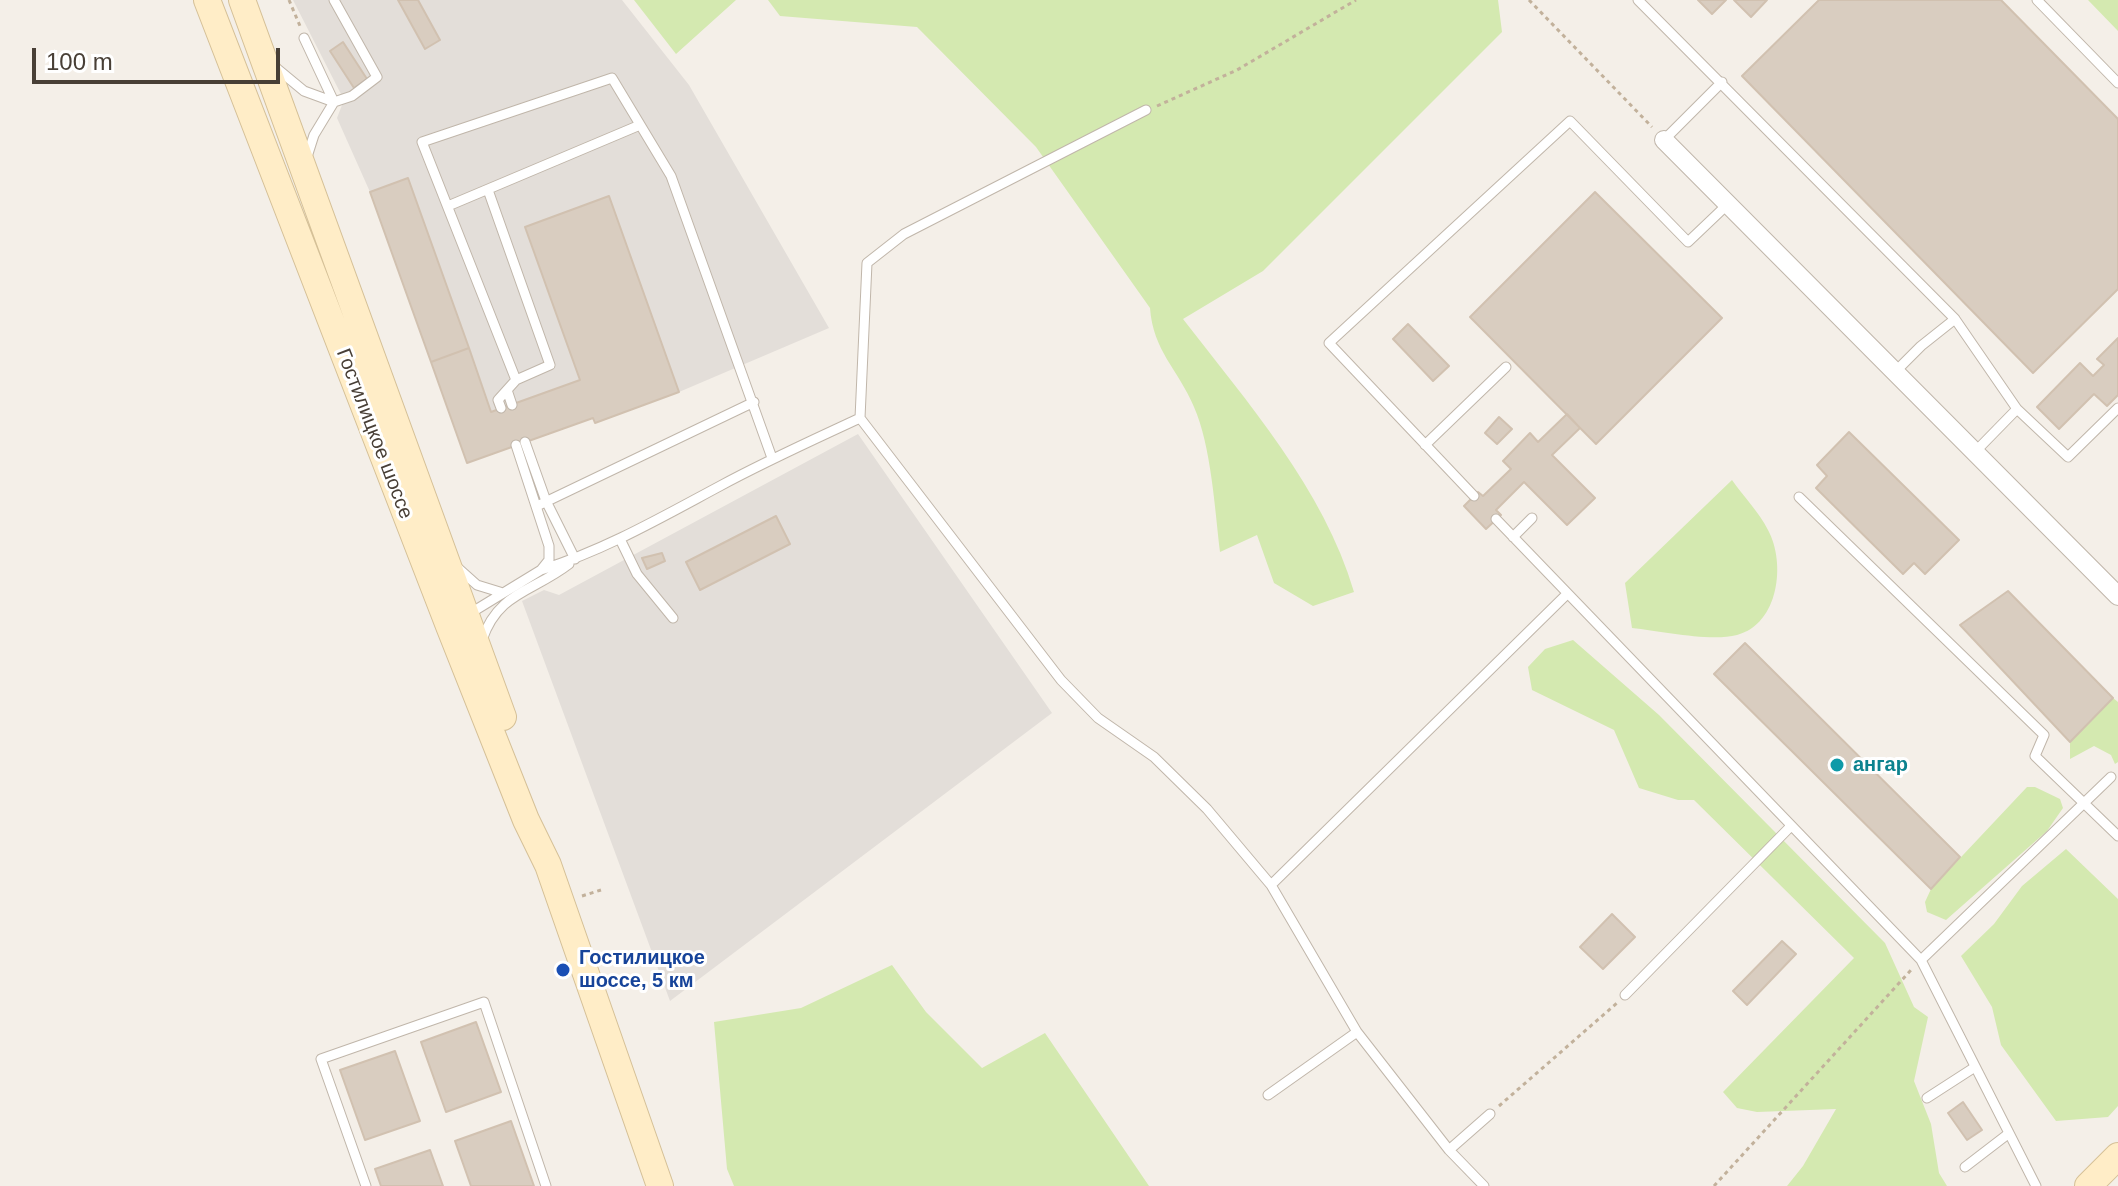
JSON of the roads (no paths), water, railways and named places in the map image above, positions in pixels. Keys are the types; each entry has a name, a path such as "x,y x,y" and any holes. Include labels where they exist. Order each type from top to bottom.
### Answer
{"main road":[{"name":"Гостилицкое шоссе","path":"207,0 458,621 526,820 548,865"},
{"name":"Гостилицкое шоссе","path":"242,0 441,544 458,621 479,648 537,817 548,865 660,1186"},
{"path":"2088,1186 2118,1156"}],"street":[{"path":"1664,140 2118,596"}],"lane":[{"path":"264,57 304,91 334,102 352,96 377,77 334,0"},
{"path":"1638,0 1642,9 1722,82 1955,319 2017,409 2068,457 2118,408"},
{"path":"2037,0 2118,83"},
{"path":"304,38 334,102"},
{"path":"516,380 422,142 612,78 671,176 772,458"},
{"path":"1664,140 1722,82"},
{"path":"304,168 314,135 334,102"},
{"path":"1146,110 904,234 867,263 860,418 1061,680 1098,718 1154,757 1207,809 1271,885 1357,1032 1449,1150 1484,1186"},
{"path":"1474,496 1329,343 1570,121 1688,242 1729,203"},
{"path":"448,206 640,125"},
{"path":"488,190 550,365 516,380 498,400 501,408"},
{"path":"1894,373 1955,319"},
{"path":"1425,445 1506,367"},
{"path":"507,390 512,405"},
{"path":"542,504 754,402"},
{"path":"1974,453 2017,409"},
{"path":"458,621 541,570 620,539 772,458 860,418"},
{"path":"520,444 542,504 549,560 541,570"},
{"path":"1799,497 2044,735 2035,756 2118,836"},
{"path":"542,504 575,559"},
{"path":"1513,537 1532,518"},
{"path":"1496,519 1921,960 2036,1186"},
{"path":"620,539 637,574 673,618"},
{"path":"441,544 461,572 477,585 503,593"},
{"path":"479,648 489,618 505,601 554,576 575,559"},
{"path":"1271,885 1566,595"},
{"path":"1921,960 2111,777"},
{"path":"1625,995 1791,826"},
{"path":"366,1186 321,1059 484,1002 546,1186"},
{"path":"1268,1095 1357,1032"},
{"path":"1927,1098 1975,1067"},
{"path":"1449,1150 1490,1114"},
{"path":"1965,1167 2008,1134"}],"place":[{"name":"ангар","path":"1837,765"},
{"name":"Гостилицкое шоссе, 5 км","path":"563,970"}]}
